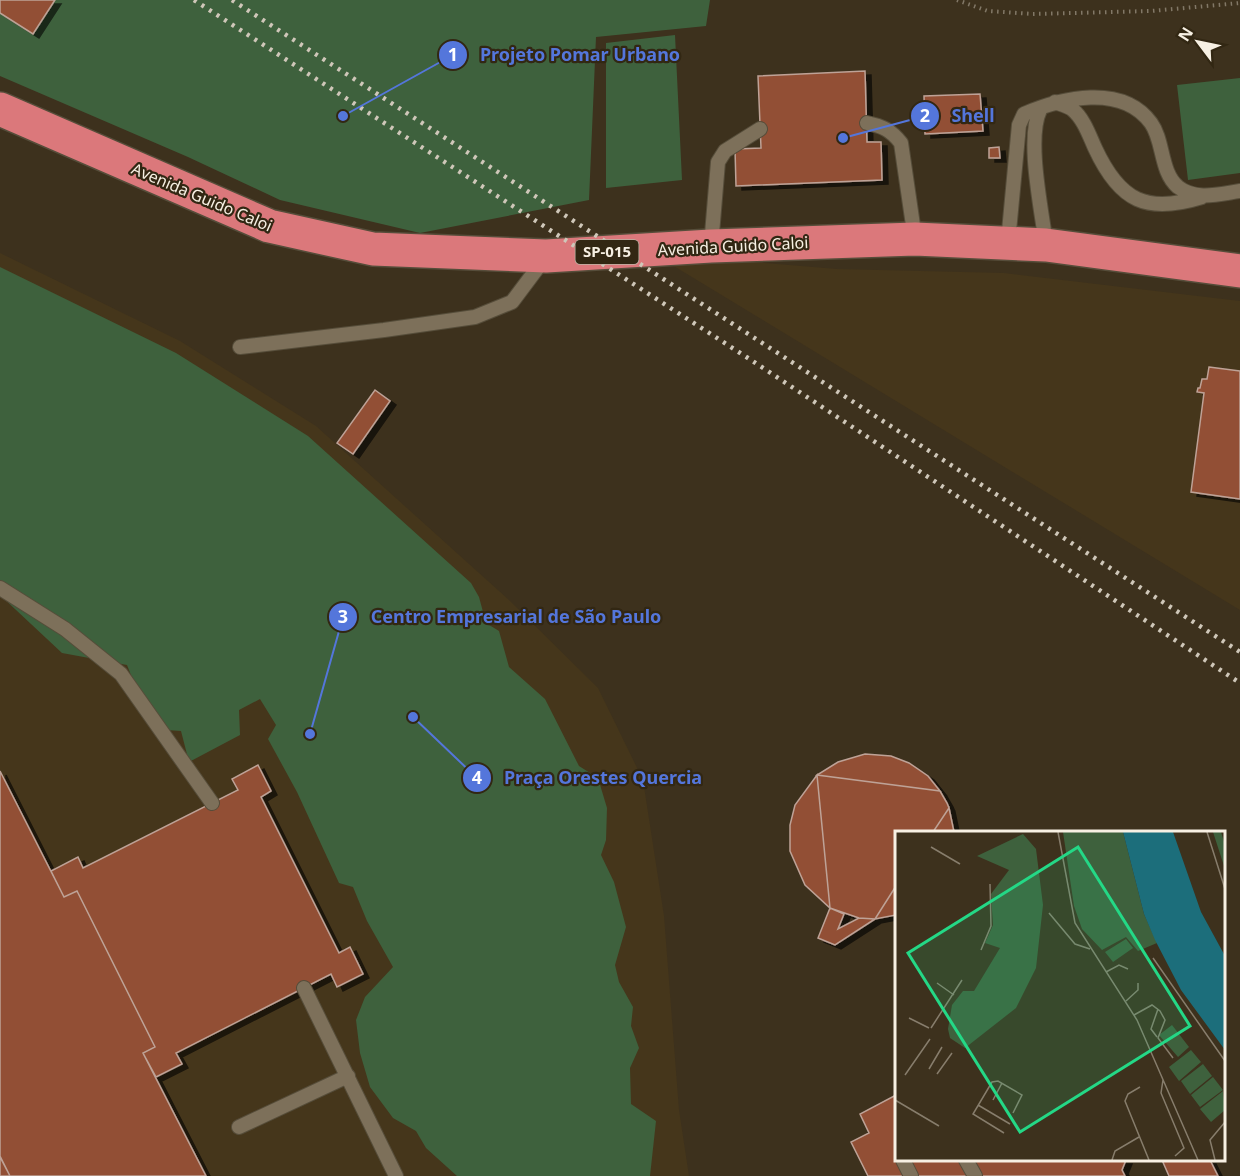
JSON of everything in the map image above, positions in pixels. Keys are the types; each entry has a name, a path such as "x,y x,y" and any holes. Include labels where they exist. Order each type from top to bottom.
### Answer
{"highway":[{"name":"Avenida Guido Caloi","path":"0,109 269,226 372,249 546,256 711,246 915,239 1046,245 1240,271"}],"lane":[{"path":"1008,242 1019,124 1024,114 1040,110 1055,102 1094,97 1133,106 1152,124 1174,183 1179,188 1202,197"},
{"path":"1055,102 1071,109 1082,121 1104,166 1116,183 1134,198 1152,205 1175,205 1202,197 1240,191"},
{"path":"1040,110 1035,120 1036,168 1046,245"},
{"path":"867,123 883,127 894,133 901,143 915,239"},
{"path":"711,246 718,162 725,151 760,129"},
{"path":"240,347 384,330 475,316 512,302 546,256"},
{"path":"0,588 65,629 121,674 212,803"},
{"path":"304,988 396,1176"},
{"path":"239,1127 348,1077"},
{"path":"904,1161 911,1176"},
{"path":"967,1161 975,1176"}],"path":[{"path":"957,0 988,11 1033,14 1151,11 1240,3"}],"shaded area":[{"path":"0,253 180,341 316,426 509,600 598,688 643,780 664,916 679,1110 689,1176 0,1176"},
{"path":"654,254 837,269 1004,273 1240,301 1240,610"}],"green space":[{"path":"0,0 710,0 706,26 596,37 589,200 420,233 280,200 188,157 0,76"},
{"path":"675,35 682,180 606,188 606,43"},
{"path":"1240,78 1240,173 1188,180 1177,85"},
{"path":"0,267 176,353 308,436 471,583 479,597 486,623 499,631 509,667 545,699 579,766 598,778 607,808 606,840 601,855 614,882 626,927 615,965 619,982 633,1007 631,1026 639,1048 630,1068 631,1104 656,1121 650,1176 457,1176 426,1148 416,1131 393,1118 370,1087 360,1053 356,1020 365,997 393,967 367,921 353,887 339,883 297,792 268,739 276,725 260,699 239,710 240,735 189,762 181,731 152,729 127,665 62,653 0,595"}],"building":[{"path":"0,0 55,0 33,34 0,13"},
{"path":"865,71 867,142 881,142 882,180 736,186 735,149 761,148 758,76"},
{"path":"980,94 983,131 925,134 924,96"},
{"path":"999,147 1000,158 989,158 989,148"},
{"path":"1209,367 1240,371 1240,499 1191,492 1204,393 1197,392 1202,379 1207,379"},
{"path":"375,390 390,401 353,454 337,443"},
{"path":"865,754 891,756 909,763 928,776 940,791 817,775 838,762"},
{"path":"258,765 271,791 261,797 339,953 350,947 363,974 337,987 331,974 176,1053 182,1064 156,1077 143,1053 155,1047 77,891 64,897 51,871 78,857 83,868 238,790 232,779"},
{"path":"0,771 64,897 77,891 155,1047 143,1053 206,1176 10,1176 0,1156"},
{"path":"817,775 940,791 949,808 934,831 895,831 895,888 875,919 859,918 830,908"},
{"path":"817,775 830,908 805,885 790,851 790,825 795,805"},
{"path":"949,808 954,831 934,831"},
{"path":"895,888 895,915 875,919"},
{"path":"830,908 844,914 838,929 859,918 875,919 835,945 818,938"},
{"path":"895,1096 895,1161 1126,1161 1122,1170 1125,1176 868,1176 851,1142 869,1133 860,1114"},
{"path":"0,1157 10,1176 0,1176"},
{"path":"1162,1161 1210,1161 1218,1176 1169,1176"}],"railway":[{"path":"194,0 751,360 1240,683"},
{"path":"232,0 1240,652"}],"place":[{"name":"Projeto Pomar Urbano","path":"343,116"},
{"name":"Shell","path":"843,138"},
{"name":"Praça Orestes Quercia","path":"413,717"},
{"name":"Centro Empresarial de São Paulo","path":"310,734"}]}
